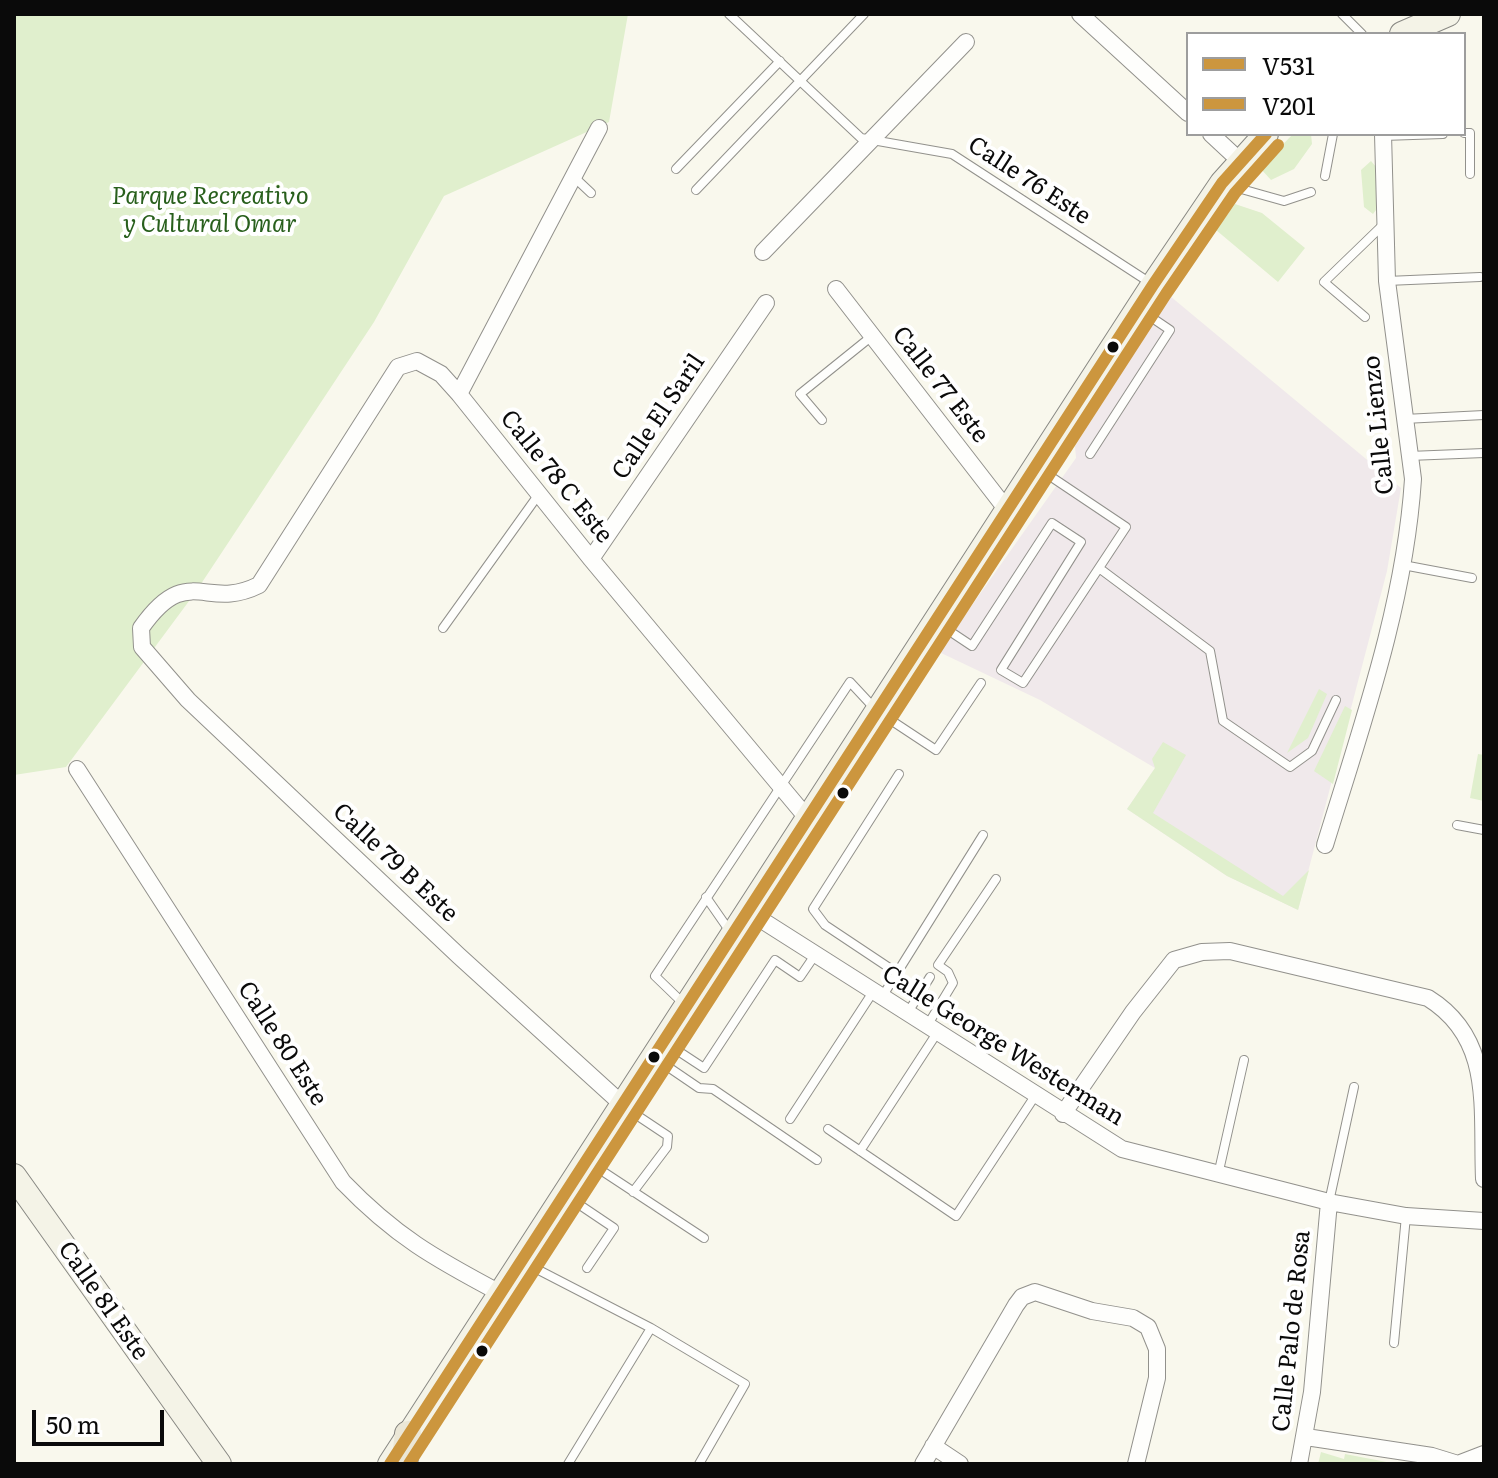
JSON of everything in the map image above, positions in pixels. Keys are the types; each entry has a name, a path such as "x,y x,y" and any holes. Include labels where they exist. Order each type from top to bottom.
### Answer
{"main road":[{"path":"1407,32 1445,18"},
{"path":"390,1464 1153,285 1222,183 1264,136"},
{"name":"Calle 81 Este","path":"14,1176 219,1464"},
{"path":"404,1464 408,1434"}],"street":[{"path":"1080,14 1186,111"},
{"path":"763,252 966,42"},
{"path":"459,394 599,128"},
{"path":"1213,136 1240,161"},
{"name":"Calle Lienzo","path":"1325,845 1379,669 1403,565 1413,479 1387,281 1383,136"},
{"name":"Calle 77 Este","path":"836,289 1007,510"},
{"name":"Calle El Saril","path":"591,559 766,303"},
{"name":"Calle 78 C Este","path":"142,647 141,628 167,598 184,590 238,595 259,585 398,367 417,361 441,374 459,394 591,559 808,819"},
{"name":"Calle 79 B Este","path":"142,647 210,721 623,1105"},
{"name":"Calle 80 Este","path":"77,769 343,1182 381,1222 415,1246 500,1293"},
{"name":"Calle George Westerman","path":"749,912 1122,1149 1329,1202 1406,1216 1484,1221"},
{"path":"1063,1114 1133,1012 1174,960 1202,952 1230,951 1428,998 1452,1013 1474,1045 1479,1079 1484,1179"},
{"name":"Calle Palo de Rosa","path":"1299,1464 1306,1437 1329,1202"},
{"path":"923,1464 1016,1305 1022,1297 1035,1292 1092,1311 1133,1318 1148,1327 1157,1349 1157,1378 1136,1464"},
{"path":"1306,1437 1458,1464 1484,1454"},
{"path":"933,1446 960,1464"}],"lane":[{"name":"Calle 76 Este","path":"729,14 861,138 952,154 1153,285"},
{"path":"696,190 864,14"},
{"path":"1342,14 1360,32"},
{"path":"676,169 780,61"},
{"path":"1466,133 1470,133 1470,174"},
{"path":"1325,176 1333,136"},
{"path":"573,177 591,193"},
{"path":"1222,183 1284,201 1311,192"},
{"path":"1365,317 1324,282 1384,223"},
{"path":"1387,281 1480,277"},
{"path":"1090,454 1170,330 1138,308"},
{"path":"822,420 800,394 872,336"},
{"path":"1403,419 1484,415"},
{"path":"1409,456 1484,453"},
{"path":"935,622 972,646 1052,523 1081,542 1001,670 1023,683 1126,527 1035,466"},
{"path":"443,628 539,494"},
{"path":"1403,565 1472,578"},
{"path":"1099,568 1210,651 1223,721 1290,767 1312,751 1336,700"},
{"path":"687,1007 655,976 850,682 877,711 936,750 981,683"},
{"path":"897,973 825,925 813,909 899,774"},
{"path":"1457,825 1484,830"},
{"path":"790,1119 877,995 897,973 983,835"},
{"path":"860,1151 932,1030 953,983 948,972 938,965 996,879"},
{"path":"706,897 733,936"},
{"path":"659,1050 704,1068 775,960 800,977 815,955"},
{"path":"907,1015 930,977"},
{"path":"659,1050 699,1088 713,1089 817,1160"},
{"path":"1218,1175 1244,1060"},
{"path":"1329,1202 1354,1087"},
{"path":"828,1129 956,1216 1035,1096"},
{"path":"623,1105 668,1136 667,1147 633,1192"},
{"path":"586,1161 704,1238"},
{"path":"564,1195 614,1228 587,1268"},
{"path":"1394,1343 1406,1216"},
{"path":"521,1261 651,1328 745,1384 699,1464"},
{"path":"568,1464 651,1328"}],"shaded area":[{"path":"1170,296 1401,488 1387,571 1298,910 1227,876 1127,809 1155,768 1040,700 939,652 1076,458 1075,446"}],"green space":[{"name":"Parque Recreativo y Cultural Omar","path":"14,14 628,14 609,122 444,196 374,322 195,593 66,767 14,775"},
{"path":"1291,136 1311,136 1312,144 1294,169 1271,180 1260,168"},
{"path":"1371,161 1377,168 1376,210 1373,214 1364,207 1361,170"},
{"path":"1235,204 1262,213 1305,248 1278,282 1216,230"},
{"path":"1319,689 1327,694 1308,738 1287,753"},
{"path":"1345,706 1352,710 1333,784 1314,771"},
{"path":"1163,742 1186,755 1153,813 1283,896 1309,870 1298,910 1227,876 1127,809 1155,768 1152,759"},
{"path":"1478,754 1484,755 1484,801 1470,798"},
{"path":"1321,1452 1344,1459 1345,1454 1397,1464 1318,1464"}],"transit line":[{"name":"V531","path":"390,1464 1153,285 1222,183 1264,136"},
{"name":"V201","path":"409,1464 1166,294 1235,193 1278,145"}]}
